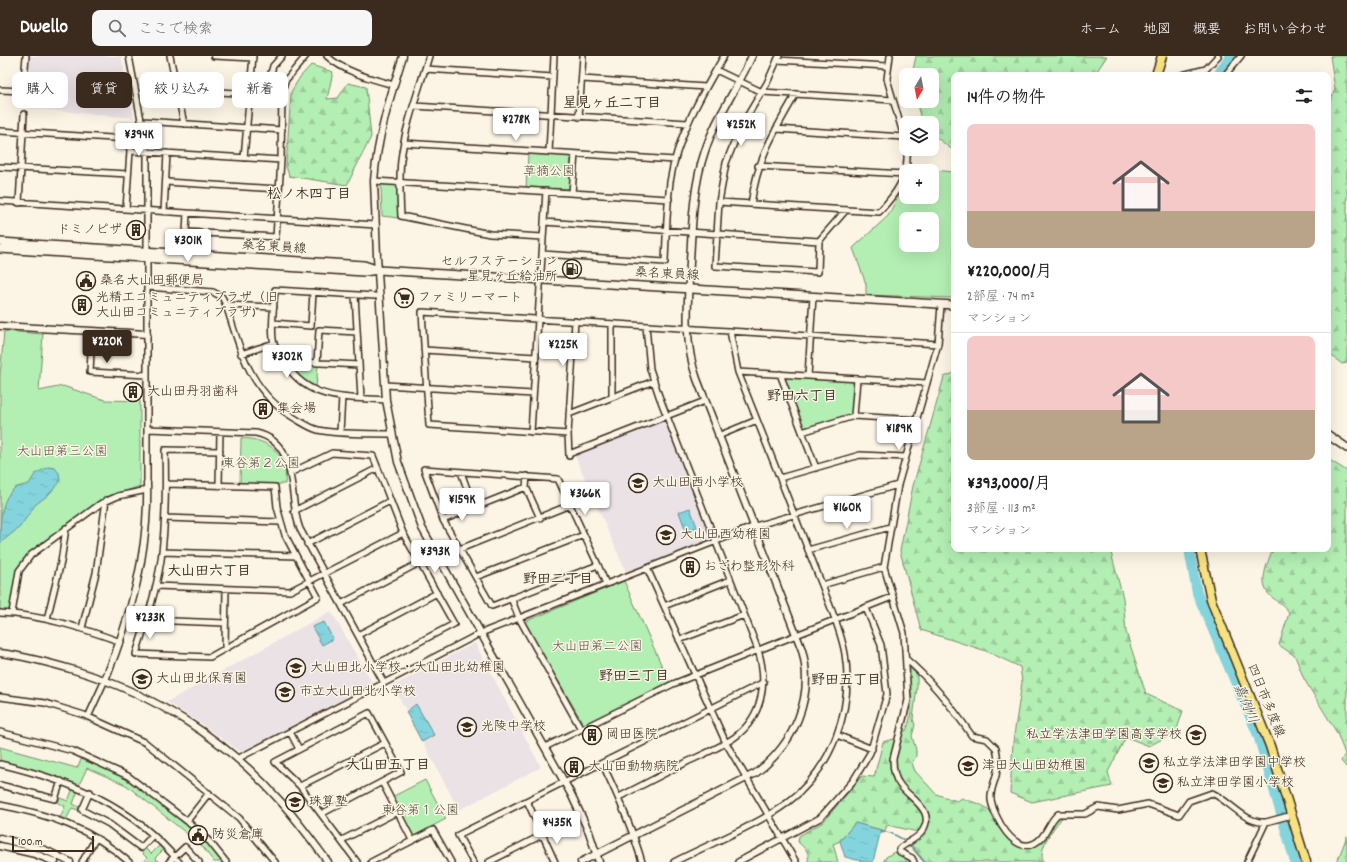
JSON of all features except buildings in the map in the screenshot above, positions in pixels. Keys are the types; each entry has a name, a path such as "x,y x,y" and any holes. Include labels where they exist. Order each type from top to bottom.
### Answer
{"main road":[{"path":"1157,72 1162,56"},
{"name":"桑名東員線","path":"0,242 147,250 364,265 378,270"},
{"name":"桑名東員線","path":"0,249 364,272 378,270 541,279 951,305"},
{"path":"1331,437 1347,448"},
{"name":"四日市多度線","path":"1201,552 1212,600 1270,746 1290,816 1306,862"}],"street":[{"path":"0,90 23,91 26,56"},
{"path":"88,717 121,642 132,605 141,565 146,525 147,152 129,56"},
{"path":"170,56 173,72"},
{"path":"214,56 253,57 251,72"},
{"path":"272,72 274,66 282,56"},
{"path":"187,213 186,232 276,238 281,160 283,87 294,69 306,56"},
{"path":"327,56 340,66 374,80 394,85"},
{"path":"403,56 378,144 374,181 386,400 392,434 407,491 422,528 564,782 584,821 599,862"},
{"path":"430,56 404,143 399,182 401,216 490,234 543,237"},
{"path":"549,152 554,56"},
{"path":"579,117 583,56"},
{"path":"542,254 665,262 669,199 675,160 688,123 724,56"},
{"path":"581,862 747,779 763,768 780,752 791,736 800,716 804,695 805,670 803,656 755,526 705,401 690,357 686,329 696,186 705,150 715,123 752,56"},
{"path":"890,56 887,66 887,79 899,120"},
{"path":"1194,72 1206,69 1218,56"},
{"path":"1228,72 1241,56"},
{"path":"846,210 819,241 818,272 715,266 719,202 725,169 732,146 744,120 762,92 778,58 887,66"},
{"path":"425,69 553,77"},
{"path":"716,70 762,92 893,100"},
{"path":"582,79 706,87"},
{"path":"751,204 758,166 776,129 796,94"},
{"path":"414,106 688,123"},
{"path":"181,108 184,124"},
{"path":"244,158 247,108"},
{"path":"19,202 24,114"},
{"path":"142,121 282,130"},
{"path":"776,129 899,137"},
{"path":"0,131 128,139 130,151 126,209"},
{"path":"404,143 675,160"},
{"path":"130,151 281,160"},
{"path":"164,212 167,153"},
{"path":"572,193 575,154"},
{"path":"758,166 899,174"},
{"path":"0,167 128,174"},
{"path":"374,181 669,199"},
{"path":"166,182 279,190"},
{"path":"719,202 879,212 895,194 899,186"},
{"path":"531,432 546,191"},
{"path":"0,201 376,225"},
{"path":"544,222 819,241"},
{"path":"147,287 213,292 222,297 226,305 241,354 248,369 261,390 281,409 314,428 340,432 392,434"},
{"path":"375,296 275,290 273,323 274,343 283,361 296,376 312,388 326,395 386,400"},
{"path":"273,323 311,326 313,292"},
{"path":"355,295 361,398"},
{"path":"808,376 813,296"},
{"path":"226,305 274,307"},
{"path":"914,862 912,858 900,852 900,848 912,841 922,832 925,813 918,802 900,785 892,759 908,700 904,633 884,567 898,485 938,344 941,305"},
{"path":"568,434 429,425 422,312 938,344"},
{"path":"575,321 568,434 569,455 705,401"},
{"path":"612,324 612,397"},
{"path":"0,326 147,334"},
{"path":"618,797 726,743 739,734 752,720 761,699 764,682 764,671 758,650 666,416 650,369 646,326"},
{"path":"317,362 319,330 357,332"},
{"path":"674,862 768,815 787,802 808,782 826,757 837,735 844,710 847,681 845,654 835,620 738,372 730,331"},
{"path":"92,332 90,372 147,375"},
{"path":"241,354 274,343"},
{"path":"424,350 536,357"},
{"path":"283,361 359,365"},
{"path":"738,372 927,383"},
{"path":"780,374 816,468"},
{"path":"854,416 857,379"},
{"path":"569,414 654,381"},
{"path":"385,385 534,394"},
{"path":"340,432 342,397"},
{"path":"802,432 854,416 917,420"},
{"path":"718,436 757,420"},
{"path":"147,429 256,433 268,437 283,452 288,461 294,511 298,524 323,574 384,682"},
{"path":"219,486 220,432"},
{"path":"166,484 275,487 280,522 285,535 318,596 210,657 136,654 156,586 162,552 166,484 165,450 220,451"},
{"path":"290,473 332,453 373,456 403,533 454,624 375,665"},
{"path":"780,478 860,454 906,457"},
{"path":"294,511 378,468"},
{"path":"598,565 492,606 443,520 424,469 558,478 598,565 606,584"},
{"path":"461,472 474,508"},
{"path":"527,476 526,487 540,518"},
{"path":"237,759 481,633 755,526 898,485"},
{"path":"12,613 18,575 23,564 31,555 106,500 147,487"},
{"path":"443,520 526,487"},
{"path":"82,628 96,573 106,500"},
{"path":"307,544 390,501"},
{"path":"439,560 460,549 570,505"},
{"path":"165,518 280,522"},
{"path":"808,550 890,527"},
{"path":"47,619 61,562 66,528"},
{"path":"156,586 290,591 403,533"},
{"path":"476,577 584,535"},
{"path":"162,552 296,556"},
{"path":"341,604 419,563"},
{"path":"822,585 884,567"},
{"path":"647,568 726,743 796,862"},
{"path":"664,606 730,580"},
{"path":"225,648 226,589"},
{"path":"358,634 437,593"},
{"path":"545,748 695,674 892,597"},
{"path":"511,598 519,618 581,729"},
{"path":"738,862 782,840 820,818 853,781 872,749 887,694 881,645 866,608"},
{"path":"0,613 12,613 47,619 82,628 121,642"},
{"path":"679,640 744,615"},
{"path":"147,620 225,623"},
{"path":"0,653 51,664 105,680 150,700 187,721 237,759 281,801 328,862"},
{"path":"906,659 952,707 972,736 987,739 996,748 996,777 991,790 991,800 996,813 1010,838 1019,844 1030,845 1039,840 1058,814 1085,814 1098,807 1118,810 1148,804 1179,815 1189,801 1212,793 1250,819 1259,822 1266,822 1290,816"},
{"path":"473,862 458,835 764,682"},
{"path":"0,697 45,703 88,717 146,744 209,793 244,823 275,862"},
{"path":"321,814 401,772 369,713 275,762 300,786 321,814 342,840 358,862"},
{"path":"0,732 73,751 128,776 187,821 210,842 226,862"},
{"path":"290,732 299,749"},
{"path":"837,735 872,749"},
{"path":"300,786 385,742"},
{"path":"602,763 634,835 642,862"},
{"path":"0,764 62,781 90,792 119,808 152,835 180,862"},
{"path":"0,785 55,799 62,781"},
{"path":"382,782 412,840"},
{"path":"90,792 82,810 109,824 140,848 152,835"},
{"path":"187,821 209,793"},
{"path":"527,801 544,834 555,862"},
{"path":"0,805 49,817 96,838 129,862"},
{"path":"342,840 397,812"},
{"path":"1247,862 1266,822"},
{"path":"370,862 433,830 448,861"},
{"path":"489,862 544,834"},
{"path":"0,838 45,850 70,862"},
{"path":"82,862 96,838"},
{"path":"0,846 35,854 55,862"},
{"path":"169,862 185,847 199,862"}],"shaded area":[{"path":"29,56 121,56 124,72 76,72 76,108 132,108 134,118 27,108 68,108 68,72 28,72"},
{"name":"大山田西小学校","path":"663,421 666,422 711,537 710,539 626,572 575,456"},
{"name":"大山田北小学校・大山田北幼稚園","path":"331,611 373,684 242,751 239,751 202,724 167,702"},
{"name":"光陵中学校","path":"475,643 541,767 459,810 393,686"}],"green space":[{"path":"916,56 1107,56 1097,72 951,72 951,149 939,139 939,116 920,116 918,108 939,108 939,68 913,68"},
{"path":"1330,56 1347,56 1347,363 1342,364 1331,355 1331,99 1335,89"},
{"path":"311,65 333,72 327,99 338,98 348,83 366,87 371,137 347,185 289,176 286,166 291,92 300,77"},
{"name":"草摘公園","path":"528,154 570,156 570,189 526,187"},
{"path":"939,171 951,172 951,298 866,295 866,284 853,248 888,216 899,195 899,204 939,204"},
{"path":"383,184 397,186 398,218 382,216 381,186"},
{"name":"大山田第三公園","path":"4,331 43,334 39,391 63,386 105,400 140,401 140,486 101,500 29,553 24,559 18,573 10,609 8,611 0,610 0,376"},
{"path":"288,364 318,365 316,388 302,380"},
{"path":"951,374 951,552 1111,552 1123,598 1126,632 1146,694 1183,711 1176,732 1149,746 1126,737 1108,772 1112,786 1032,802 1010,793 1013,742 1022,682 1020,667 986,651 921,630 900,551 913,486 944,377"},
{"path":"785,377 852,381 854,384 851,415 803,428"},
{"name":"東谷第２公園","path":"241,438 260,441 275,450 284,464 285,484 240,484"},
{"path":"1331,461 1347,471 1347,768 1341,761 1345,754 1337,733 1304,679 1295,656 1279,645 1289,613 1284,606 1268,593 1264,581 1266,568 1272,552 1331,552"},
{"name":"大山田第二公園","path":"624,581 669,682 584,725 524,622"},
{"path":"909,668 917,674 913,719 915,725 912,736 916,750 916,756 912,763 915,771 936,794 957,801 962,798 988,809 1008,840 1020,847 1028,848 1040,843 1055,822 1063,817 1051,832 1045,844 1042,856 1043,862 925,862 911,844 922,835 927,812 921,803 903,784 899,777 896,762 903,731 906,731 909,723 911,700"},
{"path":"893,739 895,741 892,753 891,768 895,780 902,791 920,808 923,813 924,819 918,832 887,825 885,831 855,823 840,841 833,844 838,862 808,862 808,853 798,842 799,836 823,822 862,776 874,777 883,742"},
{"path":"0,747 77,768 82,758 129,780 189,827 209,845 223,862 214,862 201,845 126,785 87,768 79,785 42,772 0,762"},
{"name":"東谷第１公園","path":"425,780 446,819 414,836 412,835 392,797"},
{"path":"73,788 78,790 73,804 79,807 78,810 72,808 66,820 60,818 65,806 58,803 60,798 68,801"},
{"path":"1347,836 1347,862 1337,862"},
{"path":"160,845 164,849 155,858 159,862 143,862 147,858 141,852 145,848 151,854"},
{"path":"894,852 907,857 913,862 883,862 886,857"}],"water":[{"path":"48,467 55,468 59,473 60,482 48,495 35,505 20,527 0,543 2,511 7,497 11,491 17,487 29,484 35,474"},
{"path":"690,508 697,527 686,531 679,512"},
{"path":"324,622 333,639 322,645 312,627"},
{"path":"416,704 434,735 422,742 406,712"},
{"path":"855,823 881,830 873,862 865,862 845,857 840,841"}],"waterway":[{"name":"嘉例川","path":"1220,72 1230,56"},
{"name":"嘉例川","path":"1190,552 1197,593 1258,735 1295,862"},
{"path":"880,831 891,833 906,841"},
{"path":"909,844 924,862"}],"place":[{"name":"ドミノピザ","path":"136,230"},
{"name":"セルフステーション 星見ヶ丘給油所","path":"572,269"},
{"name":"桑名大山田郵便局","path":"86,281"},
{"name":"ファミリーマート","path":"404,298"},
{"name":"光精工コミュニティプラザ（旧 大山田コミュニティプラザ)","path":"82,305"},
{"name":"大山田丹羽歯科","path":"133,392"},
{"name":"集会場","path":"263,409"},
{"name":"大山田西小学校","path":"638,483"},
{"name":"大山田西幼稚園","path":"666,535"},
{"name":"おざわ整形外科","path":"690,567"},
{"name":"大山田北小学校・大山田北幼稚園","path":"296,668"},
{"name":"大山田北保育園","path":"142,679"},
{"name":"市立大山田北小学校","path":"285,692"},
{"name":"光陵中学校","path":"467,727"},
{"name":"岡田医院","path":"592,735"},
{"name":"私立学法津田学園高等学校","path":"1196,735"},
{"name":"私立学法津田学園中学校","path":"1149,763"},
{"name":"津田大山田幼稚園","path":"968,766"},
{"name":"大山田動物病院","path":"574,767"},
{"name":"私立津田学園小学校","path":"1163,783"},
{"name":"珠算塾","path":"295,802"},
{"name":"防災倉庫","path":"198,835"}],"district":[{"name":"星見ヶ丘二丁目","path":"612,104"},
{"name":"松ノ木四丁目","path":"309,195"},
{"name":"野田六丁目","path":"802,397"},
{"name":"大山田六丁目","path":"209,572"},
{"name":"野田二丁目","path":"558,580"},
{"name":"野田三丁目","path":"634,677"},
{"name":"野田五丁目","path":"846,681"},
{"name":"大山田五丁目","path":"388,766"}]}
